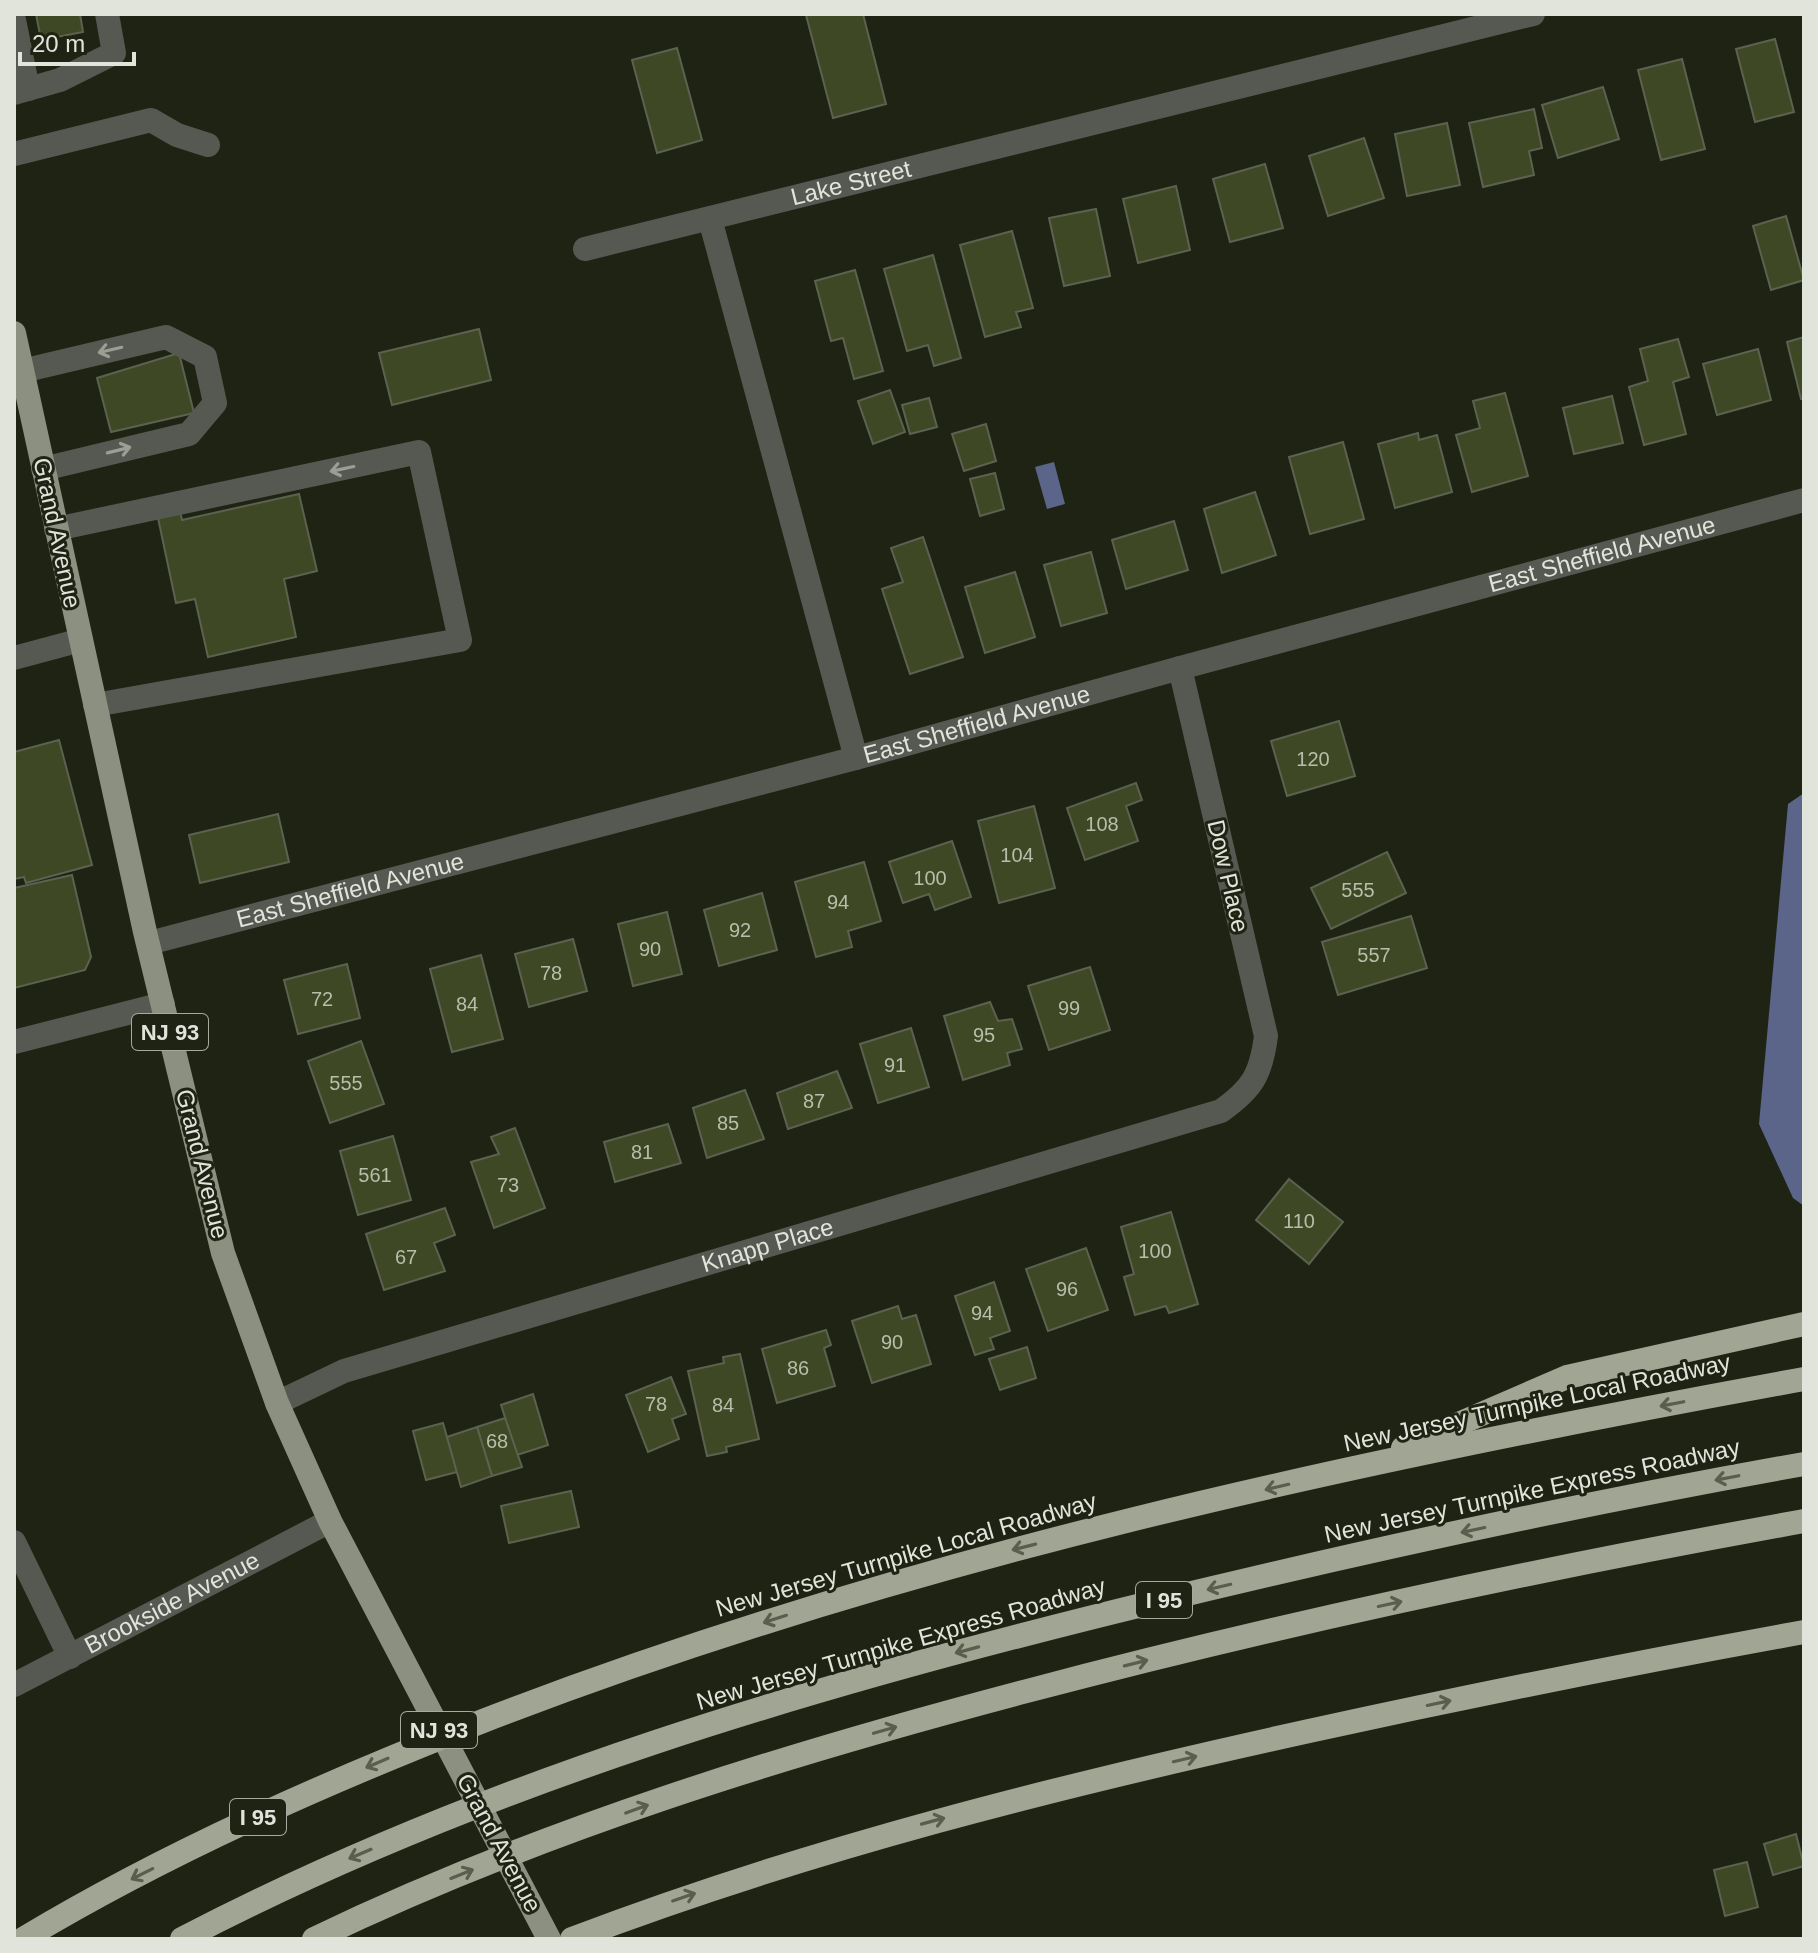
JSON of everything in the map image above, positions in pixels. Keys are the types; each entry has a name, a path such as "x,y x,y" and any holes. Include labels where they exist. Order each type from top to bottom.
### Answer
{"highway":[{"path":"1353,1469 1567,1377 1804,1324"},
{"name":"New Jersey Turnpike Local Roadway","path":"23,1939 108,1892 260,1816 387,1759 690,1646 869,1589 1090,1531 1353,1469 1550,1427 1804,1379"},
{"name":"New Jersey Turnpike Express Roadway","path":"182,1939 353,1857 537,1784 821,1692 1029,1633 1372,1551 1804,1464"},
{"name":"I 95","path":"314,1939 403,1898 564,1836 705,1785 803,1754 1098,1672 1239,1637 1612,1557 1804,1521"},
{"path":"572,1939 684,1897 853,1843 1123,1774 1507,1689 1804,1632"}],"main road":[{"name":"Grand Avenue","path":"17,353 149,943 223,1253 277,1403 330,1521 549,1939"}],"street":[{"path":"14,20 21,91 60,80 114,53 107,14"},
{"name":"Lake Street","path":"585,249 1533,14"},
{"path":"14,154 151,120 177,135 208,145"},
{"path":"710,219 856,758"},
{"path":"17,353 166,337 205,357 215,403 189,434 43,469"},
{"path":"56,529 419,452 460,640 95,705"},
{"name":"East Sheffield Avenue","path":"149,943 856,758 1804,500"},
{"path":"14,658 81,640"},
{"name":"Dow Place","path":"1180,668 1266,1036 1263,1061 1253,1083"},
{"path":"14,1042 163,1004"},
{"name":"Knapp Place","path":"277,1403 344,1371 1221,1111 1243,1095 1253,1083"},
{"name":"Brookside Avenue","path":"14,1685 330,1521"},
{"path":"14,1542 70,1657"}],"water":[{"path":"1054,462 1065,504 1047,509 1035,467"},
{"path":"1804,793 1804,1206 1793,1198 1759,1124 1788,804"}],"building":[{"path":"36,14 80,14 83,32 41,40"},
{"path":"863,14 886,104 833,118 806,15"},
{"path":"1775,39 1794,112 1755,122 1736,49"},
{"path":"677,48 702,140 657,153 632,60"},
{"path":"1682,59 1705,149 1661,160 1638,70"},
{"path":"1603,87 1619,139 1558,158 1542,105"},
{"path":"1534,109 1542,148 1529,151 1534,175 1483,187 1469,123"},
{"path":"1447,123 1460,185 1407,196 1395,134"},
{"path":"1364,138 1384,198 1328,216 1309,156"},
{"path":"1265,164 1283,228 1230,242 1213,179"},
{"path":"1176,186 1190,250 1138,263 1123,199"},
{"path":"1096,209 1110,276 1064,286 1049,218"},
{"path":"1786,216 1804,280 1771,290 1753,226"},
{"path":"1012,231 1033,308 1016,312 1021,327 985,337 960,245"},
{"path":"933,255 961,358 934,366 928,345 907,351 884,269"},
{"path":"855,270 883,371 854,379 843,338 831,341 815,281"},
{"path":"479,329 491,380 392,405 379,353"},
{"path":"1804,337 1804,398 1801,399 1787,342"},
{"path":"1678,339 1689,377 1673,382 1686,434 1644,445 1629,387 1648,381 1640,349"},
{"path":"1758,349 1771,400 1717,415 1703,364"},
{"path":"179,353 194,413 111,432 97,378"},
{"path":"890,390 905,432 873,444 858,401"},
{"path":"1505,393 1528,476 1472,492 1456,435 1480,428 1473,401"},
{"path":"1612,396 1623,443 1574,454 1563,408"},
{"path":"929,398 937,427 910,434 902,405"},
{"path":"986,424 996,461 964,471 952,434"},
{"path":"1418,433 1419,440 1437,435 1452,492 1395,508 1378,444"},
{"path":"1343,442 1364,519 1310,534 1289,457"},
{"path":"995,473 1004,509 980,516 970,479"},
{"path":"1255,492 1276,555 1222,573 1204,509"},
{"path":"299,494 317,571 284,579 296,637 208,657 195,599 176,603 158,518 180,511 182,520"},
{"path":"1174,521 1188,570 1126,589 1112,540"},
{"path":"923,537 963,657 910,674 882,589 903,582 891,548"},
{"path":"1091,552 1107,613 1061,626 1044,565"},
{"path":"1015,572 1035,637 985,653 965,587"},
{"path":"1339,721 1355,776 1287,796 1271,741"},
{"path":"59,740 92,865 26,883 24,877 14,879 14,752"},
{"path":"1136,783 1142,800 1126,806 1138,841 1085,860 1067,808"},
{"path":"1034,806 1055,888 999,903 978,821"},
{"path":"278,814 289,862 200,883 189,835"},
{"path":"952,841 971,897 935,910 929,894 903,903 889,862"},
{"path":"1387,852 1406,893 1331,929 1311,888"},
{"path":"864,862 881,921 848,931 852,947 816,957 795,882"},
{"path":"72,875 91,957 85,970 14,988 14,888"},
{"path":"762,893 777,950 719,966 704,910"},
{"path":"667,912 682,974 633,986 618,924"},
{"path":"1411,916 1427,968 1338,995 1322,942"},
{"path":"573,939 587,991 529,1007 515,954"},
{"path":"481,955 503,1039 452,1052 430,969"},
{"path":"347,964 360,1018 298,1034 284,980"},
{"path":"1090,967 1110,1030 1049,1050 1028,986"},
{"path":"990,1002 998,1021 1012,1019 1022,1049 1007,1053 1010,1065 963,1080 944,1016"},
{"path":"911,1028 929,1087 878,1103 860,1044"},
{"path":"361,1041 384,1104 330,1123 308,1061"},
{"path":"837,1071 852,1108 788,1129 777,1093"},
{"path":"745,1090 764,1139 707,1158 693,1108"},
{"path":"668,1124 681,1163 615,1182 604,1142"},
{"path":"515,1128 545,1208 494,1228 471,1162 499,1154 491,1137"},
{"path":"393,1136 411,1200 358,1215 340,1151"},
{"path":"1289,1179 1343,1222 1309,1264 1256,1220"},
{"path":"445,1208 455,1235 434,1243 445,1271 384,1290 366,1234"},
{"path":"1171,1212 1198,1304 1169,1313 1166,1306 1135,1315 1124,1277 1134,1274 1121,1227"},
{"path":"1086,1248 1108,1310 1048,1331 1026,1269"},
{"path":"994,1282 1010,1331 990,1338 994,1349 975,1355 955,1296"},
{"path":"898,1306 902,1319 916,1315 931,1364 872,1383 852,1321"},
{"path":"826,1330 831,1345 824,1348 835,1386 777,1403 762,1349"},
{"path":"1027,1347 1036,1378 1000,1390 989,1359"},
{"path":"740,1354 759,1439 726,1447 727,1452 707,1456 688,1371 724,1363 723,1357"},
{"path":"671,1377 686,1414 672,1419 679,1439 648,1452 626,1395"},
{"path":"533,1394 548,1445 517,1455 501,1405"},
{"path":"505,1418 522,1467 492,1476 477,1427"},
{"path":"443,1423 457,1472 426,1480 413,1431"},
{"path":"477,1427 492,1476 461,1487 447,1437"},
{"path":"571,1491 579,1527 509,1543 501,1506"},
{"path":"1796,1834 1804,1866 1773,1875 1764,1844"},
{"path":"1747,1862 1758,1907 1725,1916 1714,1870"}]}
